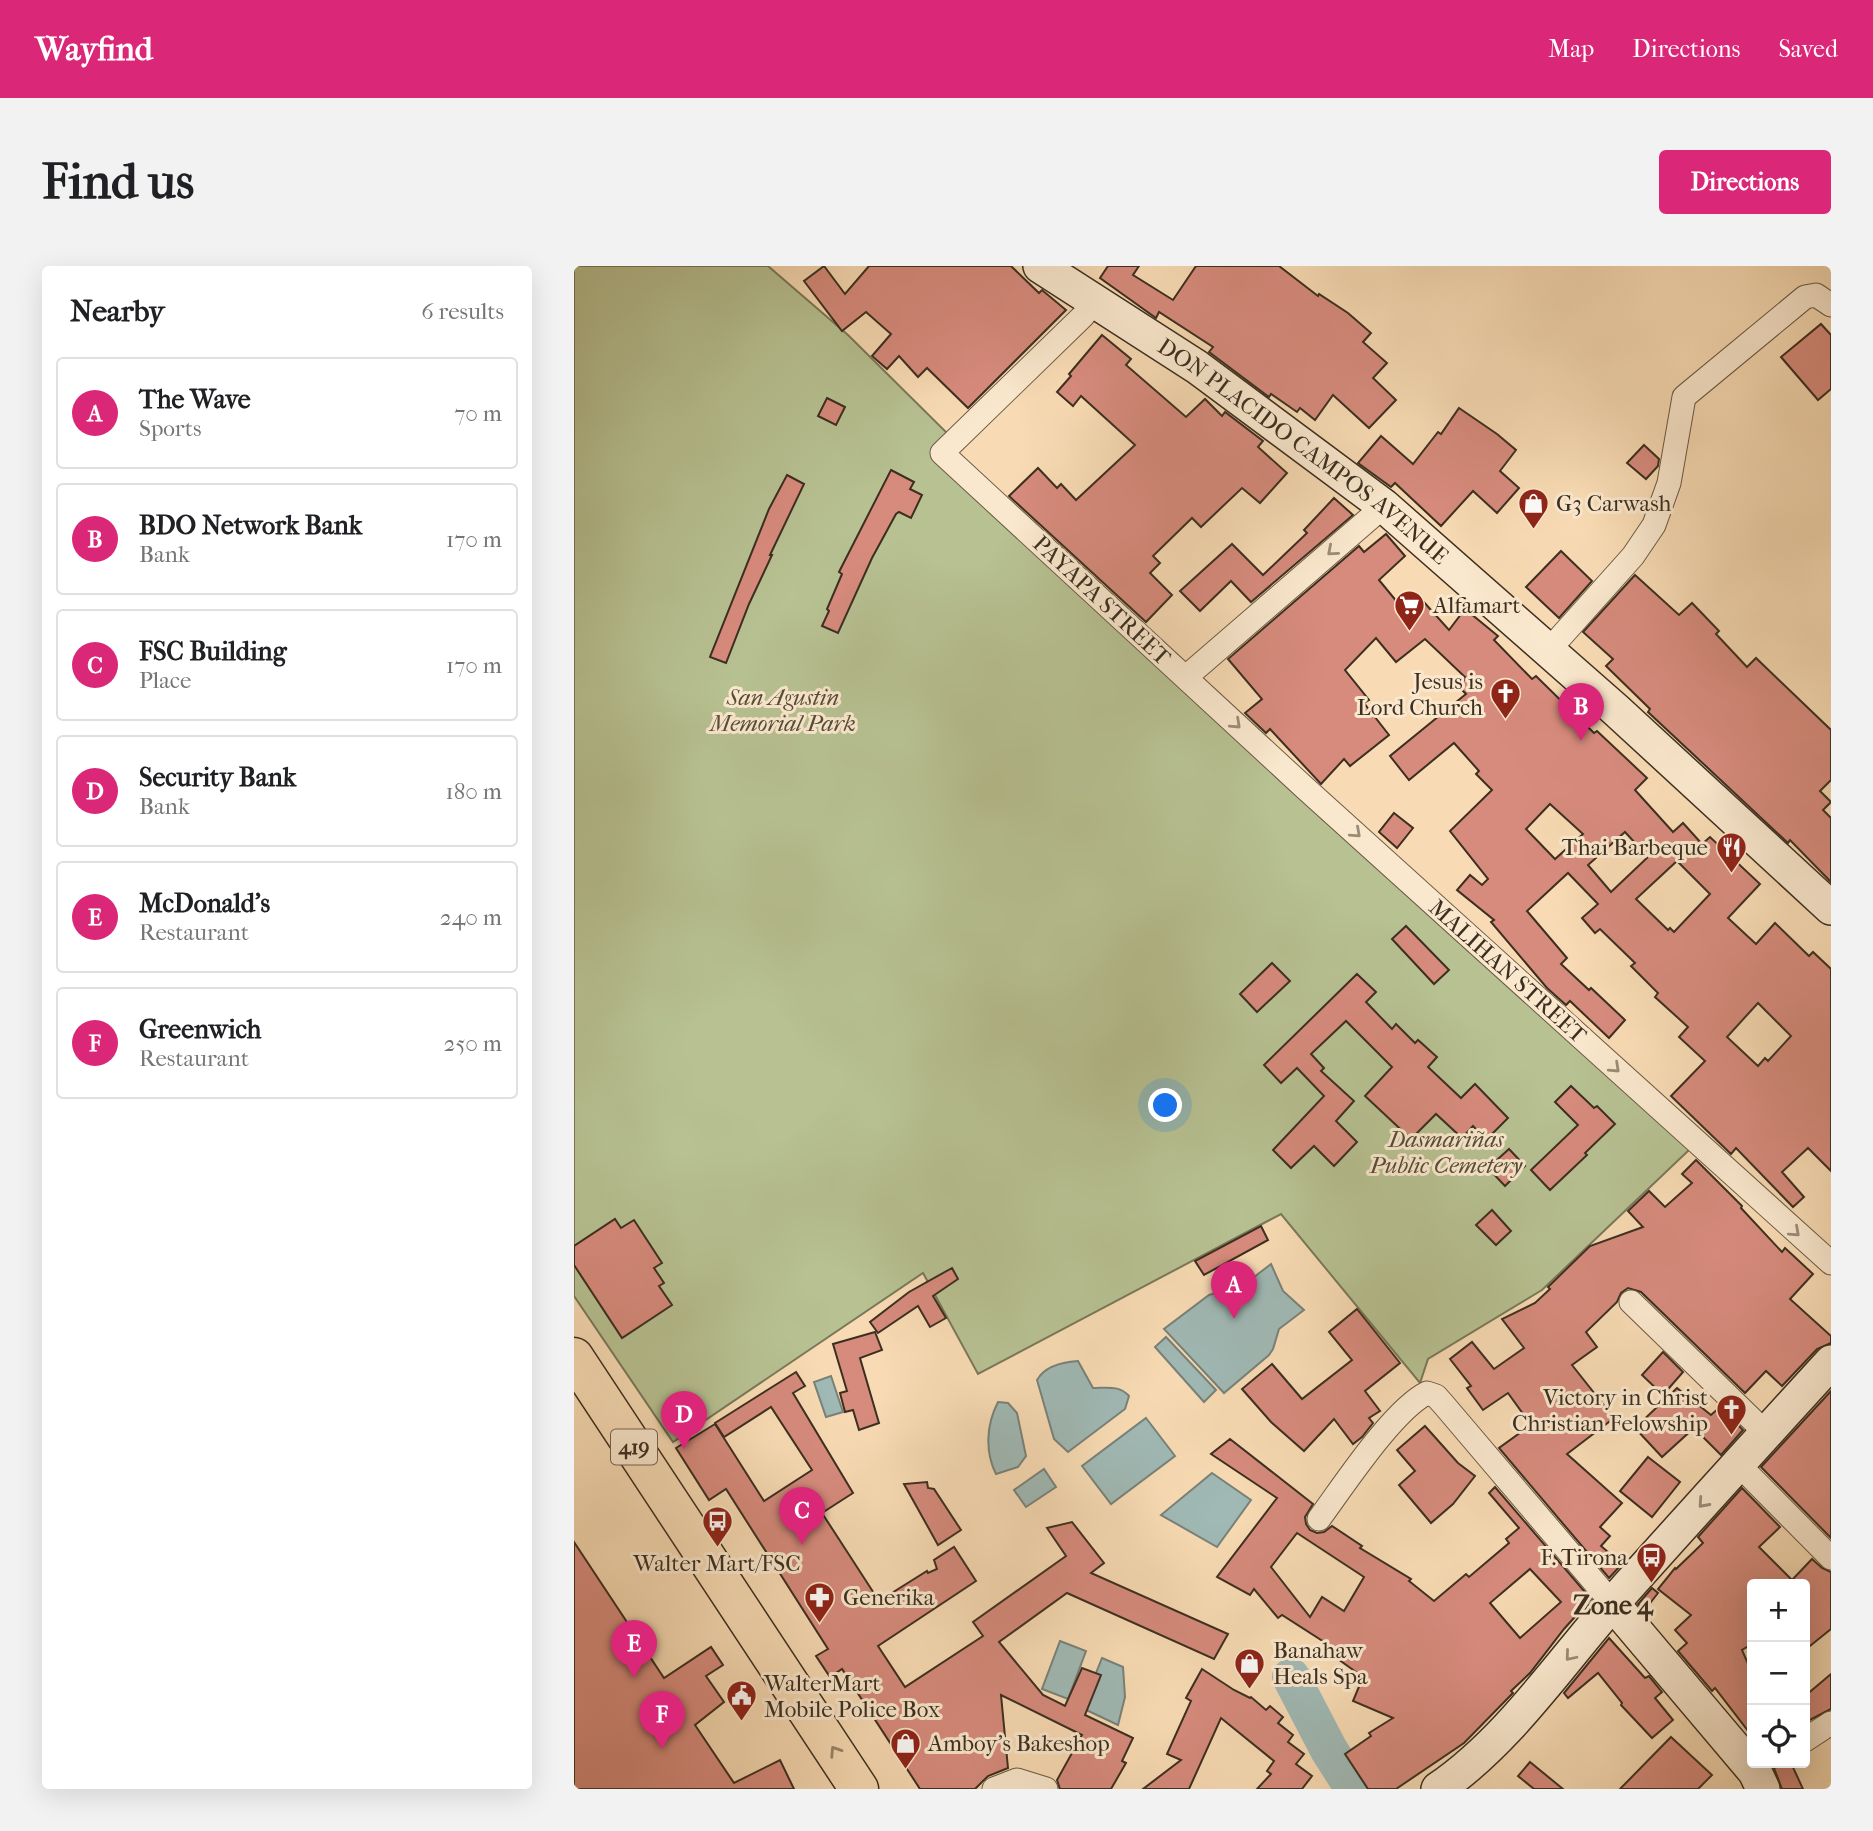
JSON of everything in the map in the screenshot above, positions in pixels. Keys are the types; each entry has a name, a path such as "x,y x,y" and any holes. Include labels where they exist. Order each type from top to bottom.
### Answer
{"highway":[{"name":"419","path":"574,1357 859,1789"},
{"name":"419","path":"574,1401 830,1789"}],"main road":[{"name":"DON PLACIDO CAMPOS AVENUE","path":"1040,266 1197,367 1384,506 1616,710 1831,908"},
{"path":"1438,1789 1484,1750 1548,1682 1613,1604 1831,1362"},
{"path":"1613,1604 1763,1775"}],"street":[{"path":"1548,651 1633,556 1654,525 1669,483 1684,397 1805,297 1816,295 1831,305"},
{"name":"PAYAPA STREET","path":"1094,300 1083,316 942,453 1186,677 1384,506"},
{"name":"MALIHAN STREET","path":"1186,677 1831,1263"},
{"path":"1631,1302 1766,1433"},
{"path":"1319,1518 1398,1418 1414,1400 1427,1393 1436,1396 1444,1405 1613,1604"},
{"path":"1738,1464 1831,1558"},
{"path":"1810,1737 1831,1723"},
{"path":"994,1789 1017,1780 1046,1789"}],"green space":[{"path":"574,266 768,266 848,335 949,435 942,467 1175,680 1284,784 1690,1149 1542,1290 1428,1359 1420,1383 1281,1214 978,1374 923,1273 673,1442 574,1296"}],"water":[{"path":"1271,1264 1283,1291 1304,1310 1279,1329 1269,1355 1224,1393 1164,1329 1209,1295 1245,1284"},
{"path":"1166,1337 1216,1390 1204,1402 1155,1347"},
{"path":"1078,1361 1093,1388 1117,1389 1129,1396 1125,1409 1068,1452 1054,1439 1037,1380 1054,1366"},
{"path":"831,1376 843,1412 826,1417 814,1382"},
{"path":"998,1402 1008,1403 1017,1413 1026,1456 1018,1467 996,1474 990,1457 988,1438"},
{"path":"1146,1418 1175,1456 1111,1504 1082,1466"},
{"path":"1044,1469 1056,1487 1026,1507 1014,1490"},
{"path":"1212,1473 1251,1500 1217,1547 1161,1515"},
{"path":"1060,1641 1086,1651 1068,1699 1042,1689"},
{"path":"1102,1658 1123,1667 1125,1697 1118,1725 1082,1708"}],"building":[{"path":"824,266 845,294 869,266 1011,266 1039,293 1042,290 1066,310 968,408 927,368 918,377 899,356 887,369 872,356 891,334 866,312 842,331 804,281"},
{"path":"1108,266 1139,266 1133,275 1173,300 1196,266 1279,266 1318,296 1319,294 1348,313 1371,333 1363,342 1387,363 1373,378 1396,400 1369,428 1333,395 1315,420 1300,408 1297,412 1271,394 1269,397 1209,352 1213,347 1159,312 1156,318 1100,278"},
{"path":"1821,324 1831,335 1831,389 1818,400 1781,357"},
{"path":"1102,335 1131,359 1126,365 1186,417 1205,399 1222,416 1225,412 1263,441 1258,447 1287,473 1260,503 1242,488 1201,527 1192,518 1153,556 1160,563 1150,573 1172,595 1146,622 1009,496 1038,468 1057,488 1061,484 1076,500 1135,445 1081,396 1073,406 1057,392"},
{"path":"827,398 845,407 836,425 818,416"},
{"path":"1459,408 1516,450 1500,471 1519,488 1497,513 1473,491 1441,526 1395,483 1391,487 1358,463 1381,436 1413,464 1438,432 1441,434"},
{"path":"1644,445 1659,459 1658,466 1646,479 1627,463"},
{"path":"891,470 914,482 910,489 922,495 911,518 899,512 896,514 872,558 838,633 822,626 842,574 839,572"},
{"path":"787,475 804,484 770,555 726,663 710,657 769,509"},
{"path":"1334,498 1353,515 1251,602 1231,581 1200,611 1180,591 1232,544 1263,575 1307,533 1304,530"},
{"path":"1386,534 1405,556 1379,580 1407,614 1422,600 1449,630 1465,609 1498,636 1494,640 1532,679 1536,676 1594,733 1597,731 1647,778 1635,790 1673,832 1683,823 1702,844 1710,837 1760,884 1728,918 1756,944 1775,923 1809,956 1813,952 1831,969 1831,1171 1808,1148 1782,1172 1804,1197 1793,1207 1736,1148 1731,1154 1671,1096 1705,1061 1679,1037 1688,1027 1655,997 1658,993 1631,966 1635,963 1600,929 1595,933 1582,918 1598,904 1568,873 1527,911 1567,958 1561,964 1625,1020 1609,1038 1570,1001 1566,1005 1547,988 1491,922 1494,920 1457,890 1470,875 1482,885 1488,879 1450,831 1492,790 1476,774 1479,771 1454,743 1409,780 1390,756 1466,694 1458,686 1466,678 1425,639 1396,662 1376,638 1345,670 1369,700 1364,703 1389,735 1350,766 1344,759 1321,784 1270,729 1266,733 1245,713 1262,699 1228,659 1359,546 1364,552","holes":["1550,804 1583,834 1555,859 1526,829","1625,832 1648,857 1611,892 1588,865","1677,861 1710,894 1674,932 1670,928 1668,930 1636,899","1758,1003 1791,1036 1768,1061 1765,1058 1758,1066 1727,1037"]},
{"path":"1561,551 1592,581 1559,618 1526,587"},
{"path":"1635,575 1679,615 1692,603 1719,631 1716,634 1747,667 1756,658 1831,730 1831,780 1820,791 1831,802 1823,810 1831,818 1831,882 1790,840 1788,843 1648,712 1650,709 1606,666 1613,659 1583,632"},
{"path":"1394,813 1413,828 1397,848 1379,832"},
{"path":"1406,926 1449,970 1434,984 1392,939"},
{"path":"1272,963 1290,981 1257,1012 1240,994"},
{"path":"1357,974 1376,992 1366,1002 1392,1029 1396,1024 1415,1043 1418,1040 1437,1057 1428,1067 1461,1098 1475,1084 1508,1118 1486,1140 1473,1126 1462,1138 1436,1114 1411,1139 1365,1096 1392,1067 1346,1021 1311,1054 1324,1068 1321,1071 1354,1101 1336,1121 1357,1142 1334,1166 1314,1146 1291,1168 1273,1150 1324,1096 1297,1068 1281,1083 1264,1065"},
{"path":"1571,1086 1615,1124 1550,1190 1531,1170 1578,1125 1555,1102"},
{"path":"1509,1149 1525,1166 1505,1186 1488,1168"},
{"path":"1696,1160 1742,1206 1782,1252 1785,1248 1813,1274 1790,1299 1831,1336 1831,1343 1817,1349 1782,1386 1766,1371 1745,1393 1641,1292 1628,1288 1621,1293 1617,1302 1586,1332 1597,1347 1572,1365 1614,1418 1567,1454 1622,1503 1600,1527 1610,1536 1601,1546 1622,1564 1609,1578 1499,1448 1531,1425 1508,1393 1483,1410 1467,1388 1471,1386 1450,1359 1472,1342 1494,1369 1524,1348 1502,1319 1535,1303 1590,1246 1643,1227 1628,1211 1649,1191 1665,1207 1692,1183 1682,1174"},
{"path":"1492,1210 1511,1231 1496,1245 1476,1225"},
{"path":"615,1219 621,1228 634,1220 662,1263 654,1268 664,1283 659,1286 672,1305 622,1338 574,1265 574,1246"},
{"path":"1261,1226 1268,1240 1204,1275 1195,1261"},
{"path":"952,1268 958,1279 933,1296 946,1318 930,1327 918,1306 878,1333 870,1322 909,1292"},
{"path":"1357,1309 1400,1363 1365,1391 1380,1411 1369,1418 1373,1423 1362,1437 1353,1444 1334,1419 1304,1451 1271,1422 1242,1389 1272,1364 1302,1399 1352,1360 1329,1332"},
{"path":"875,1332 882,1350 860,1358 879,1423 859,1430 853,1410 845,1412 840,1393 847,1391 833,1344"},
{"path":"1663,1352 1683,1372 1663,1395 1642,1375"},
{"path":"796,1372 805,1386 793,1393 853,1493 822,1513 879,1601 927,1571 928,1573 937,1569 934,1560 954,1547 976,1581 878,1646 905,1687 983,1636 973,1622 1066,1556 1047,1528 1072,1522 1104,1563 1091,1573 1228,1634 1214,1659 1067,1593 999,1642 1043,1695 1065,1706 1082,1668 1101,1675 1085,1715 1133,1738 1122,1761 1126,1763 1111,1789 1060,1789 1057,1780 1082,1735 1001,1695 1008,1768 988,1776 975,1789 920,1789 842,1669 830,1677 816,1656 828,1649 726,1489 709,1500 676,1448 715,1424 764,1501 812,1470 771,1407 724,1437 715,1423"},
{"path":"1677,1388 1711,1415 1720,1407 1743,1430 1721,1455 1694,1428 1662,1457 1635,1428"},
{"path":"1831,1391 1831,1538 1761,1467"},
{"path":"1425,1426 1458,1463 1475,1476 1453,1504 1431,1523 1399,1485 1415,1471 1397,1450"},
{"path":"1230,1439 1313,1504 1305,1517 1310,1530 1324,1532 1332,1526 1362,1546 1360,1548 1411,1579 1409,1581 1434,1601 1466,1574 1469,1577 1509,1543 1506,1539 1519,1528 1489,1493 1495,1487 1591,1599 1530,1673 1511,1691 1513,1693 1464,1743 1396,1789 1368,1789 1345,1754 1371,1736 1369,1733 1393,1718 1353,1701 1363,1677 1331,1654 1335,1649 1282,1615 1278,1618 1254,1589 1250,1595 1217,1577 1277,1498 1211,1454","holes":["1297,1533 1364,1577 1344,1611 1322,1597 1310,1617 1271,1567","1530,1569 1561,1602 1520,1638 1490,1603"]},
{"path":"1648,1457 1680,1482 1652,1517 1620,1491"},
{"path":"927,1482 928,1488 934,1489 961,1530 938,1545 904,1484"},
{"path":"1742,1488 1780,1527 1759,1547 1791,1579 1747,1579 1747,1647 1742,1650 1747,1662 1747,1730 1715,1688 1712,1691 1678,1651 1687,1643 1675,1630 1691,1615 1658,1589 1675,1568 1703,1543 1698,1537"},
{"path":"574,1542 664,1678 711,1647 723,1665 706,1676 724,1702 695,1725 734,1783 780,1760 794,1789 574,1789"},
{"path":"1812,1559 1831,1572 1831,1629 1810,1646 1810,1579 1793,1579"},
{"path":"1652,1588 1658,1593 1644,1611 1638,1604"},
{"path":"1609,1638 1645,1678 1649,1676 1662,1692 1655,1698 1673,1720 1652,1738 1621,1705 1598,1673 1568,1698 1564,1693"},
{"path":"1202,1669 1234,1690 1251,1697 1266,1710 1270,1706 1283,1717 1278,1723 1293,1735 1288,1742 1304,1754 1296,1764 1312,1776 1302,1789 1257,1789 1271,1774 1267,1771 1274,1761 1221,1718 1189,1789 1143,1789 1181,1760 1167,1754 1191,1701 1186,1698"},
{"path":"1831,1674 1831,1709 1810,1720 1810,1705 1810,1692"},
{"path":"1671,1737 1712,1775 1698,1789 1620,1789"},
{"path":"1530,1762 1563,1789 1534,1789 1518,1776"},
{"path":"1774,1768 1793,1768 1803,1789 1782,1789"}],"waterway":[{"path":"1291,1677 1329,1750 1354,1789"}],"place":[{"name":"G3 Carwash","path":"1533,530"},
{"name":"Alfamart","path":"1410,632"},
{"name":"Jesus is Lord Church","path":"1506,721"},
{"name":"BDO Network Bank","path":"1581,741"},
{"name":"Thai Barbeque","path":"1731,874"},
{"name":"The Wave","path":"1234,1319"},
{"name":"Victory in Christ Christian Felowship","path":"1731,1437"},
{"name":"Security Bank","path":"684,1449"},
{"name":"FSC Building","path":"802,1545"},
{"name":"Walter Mart/FSC","path":"717,1549"},
{"name":"F. Tirona","path":"1651,1584"},
{"name":"Generika","path":"820,1624"},
{"name":"McDonald's","path":"634,1678"},
{"name":"Banahaw Heals Spa","path":"1250,1690"},
{"name":"WalterMart Mobile Police Box","path":"741,1723"},
{"name":"Greenwich","path":"662,1749"},
{"name":"Amboy's Bakeshop","path":"905,1770"}],"district":[{"name":"Zone 4","path":"1613,1605"}],"park label":[{"name":"San Agustin Memorial Park","path":"783,710"},
{"name":"Dasmariñas Public Cemetery","path":"1446,1152"}]}
